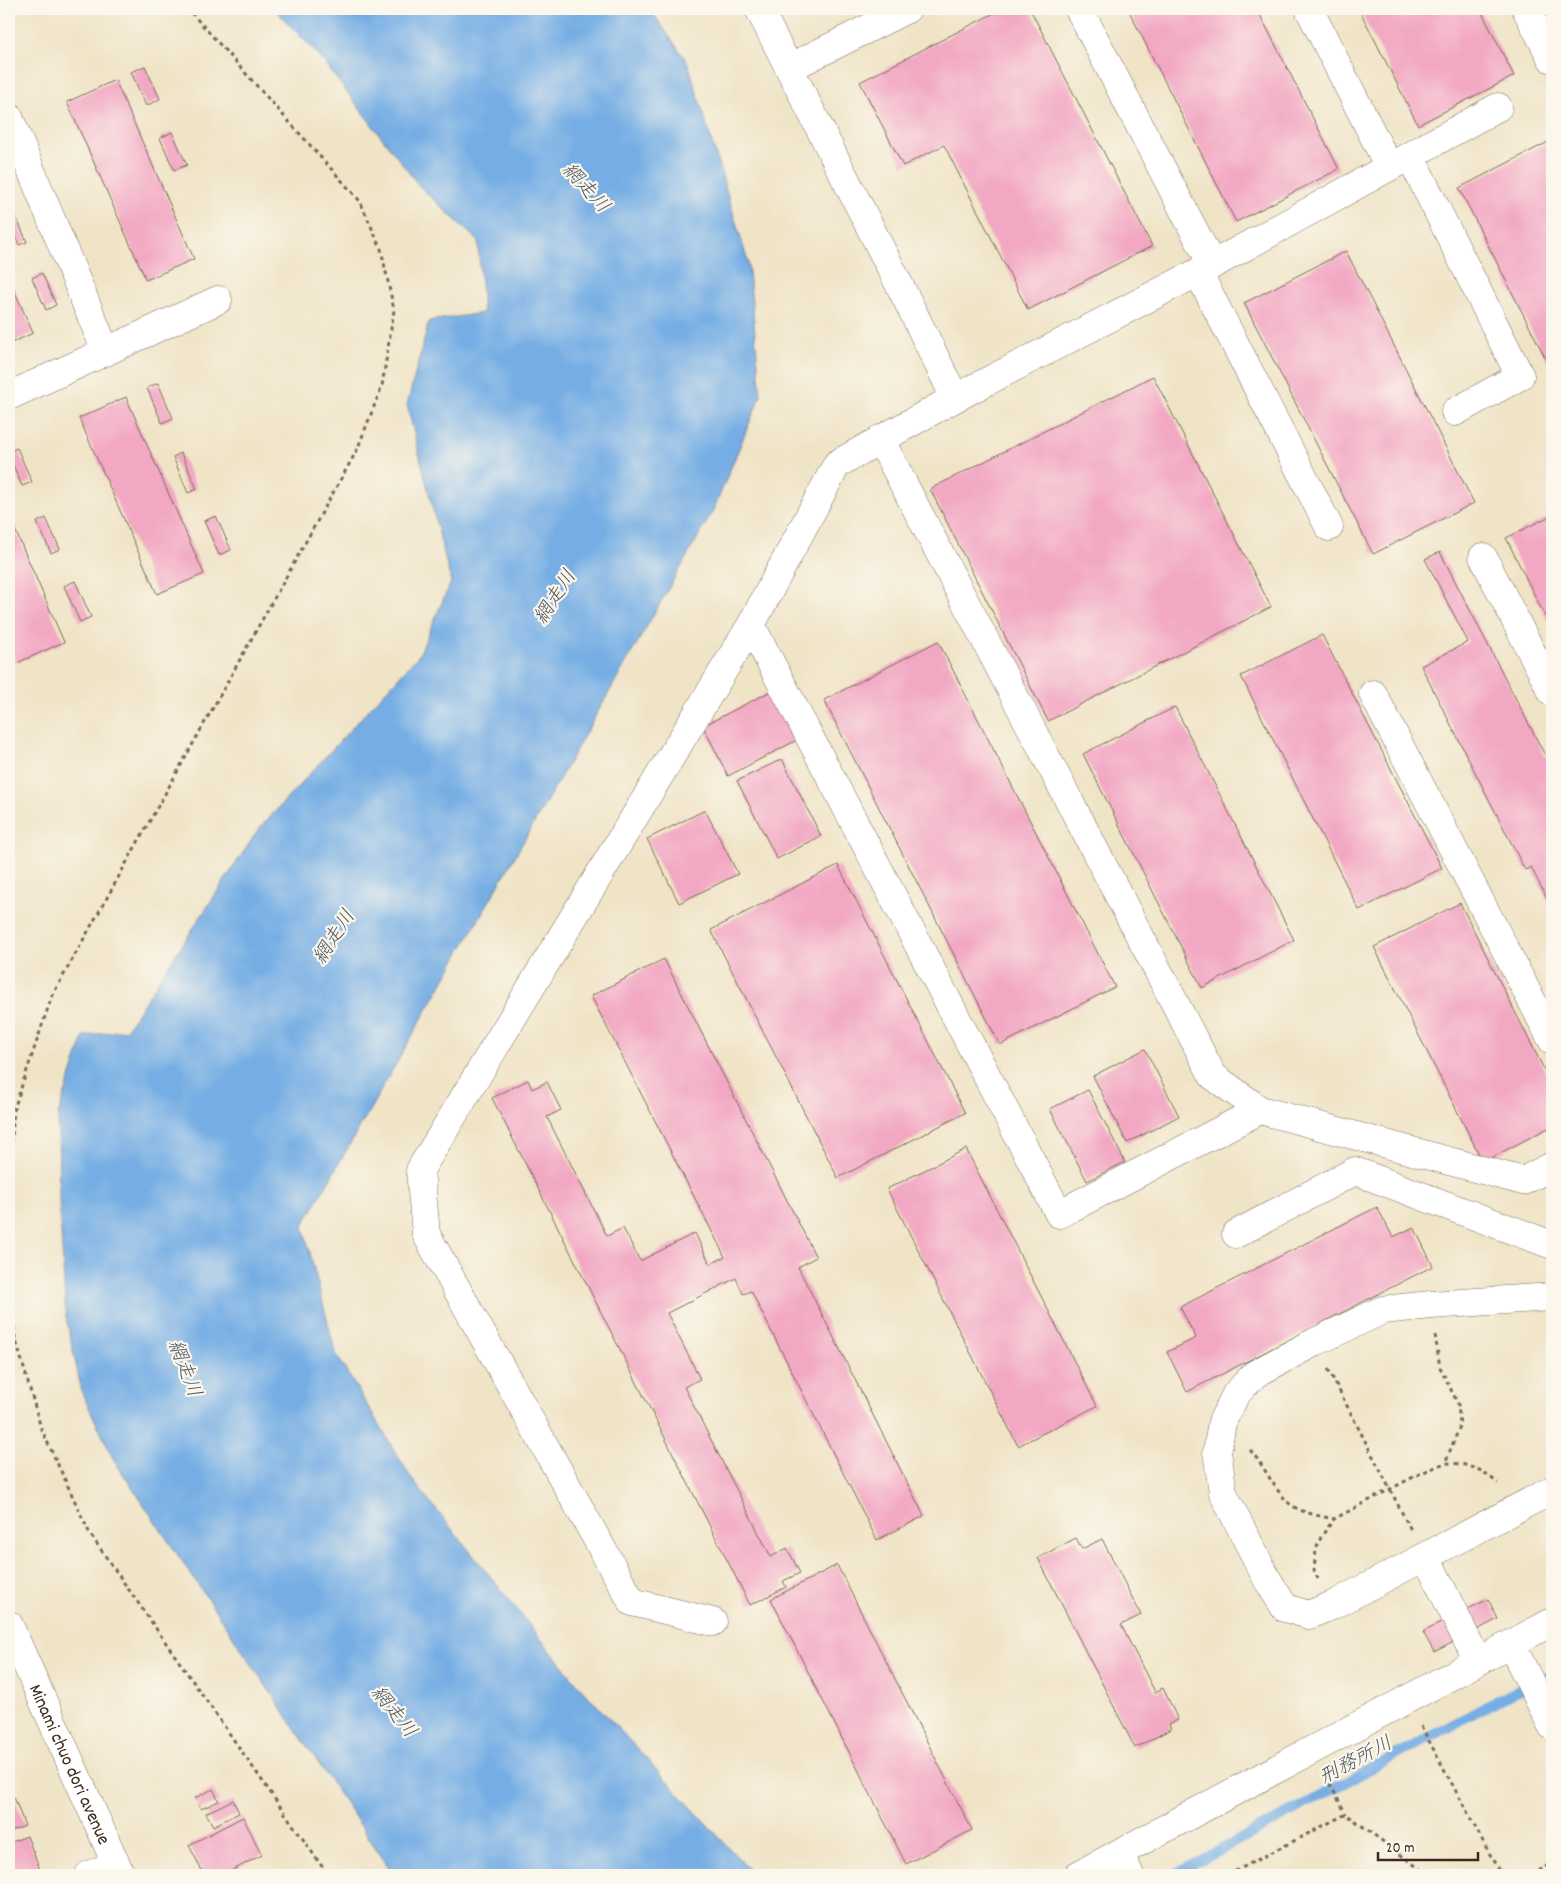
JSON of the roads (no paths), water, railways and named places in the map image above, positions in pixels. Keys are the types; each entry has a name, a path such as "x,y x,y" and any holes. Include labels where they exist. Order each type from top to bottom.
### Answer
{"main road":[{"path":"759,9 955,398"},
{"path":"789,68 907,9"},
{"path":"1080,9 1329,527"},
{"path":"1309,9 1400,162 1520,376 1455,412"},
{"path":"1526,9 1552,59"},
{"path":"713,1622 632,1602 426,1234 420,1170 751,625 837,464 955,398 1205,268 1498,107"},
{"path":"9,117 106,352"},
{"path":"9,396 218,300"},
{"path":"880,439 1214,1076 1260,1110 1523,1181 1552,1166"},
{"path":"1483,557 1552,692"},
{"path":"751,625 1059,1214 1260,1110"},
{"path":"1373,694 1552,1040"},
{"path":"1236,1234 1355,1171 1552,1245"},
{"path":"1552,1297 1383,1310 1315,1342 1255,1374 1236,1394 1222,1422 1217,1452 1223,1493 1267,1579 1285,1608 1309,1615 1333,1605 1552,1490"},
{"path":"1426,1557 1478,1662"},
{"path":"1078,1875 1124,1864 1478,1662 1552,1622"},
{"name":"Minami chuo dori avenue","path":"9,1626 118,1870"},
{"path":"1511,1644 1552,1726"},
{"path":"89,1875 118,1870"}],"water":[{"name":"網走川","path":"274,9 650,9 688,63 748,262 761,395 713,511 303,1226 336,1354 413,1481 579,1686 754,1875 394,1875 115,1462 82,1393 66,1317 59,1199 58,1115 84,1036 126,1030 258,830 419,655 451,582 407,405 429,321 483,313 478,241 420,187 316,52"}],"waterway":[{"name":"刑務所川","path":"1174,1875 1487,1706 1552,1673"}]}
